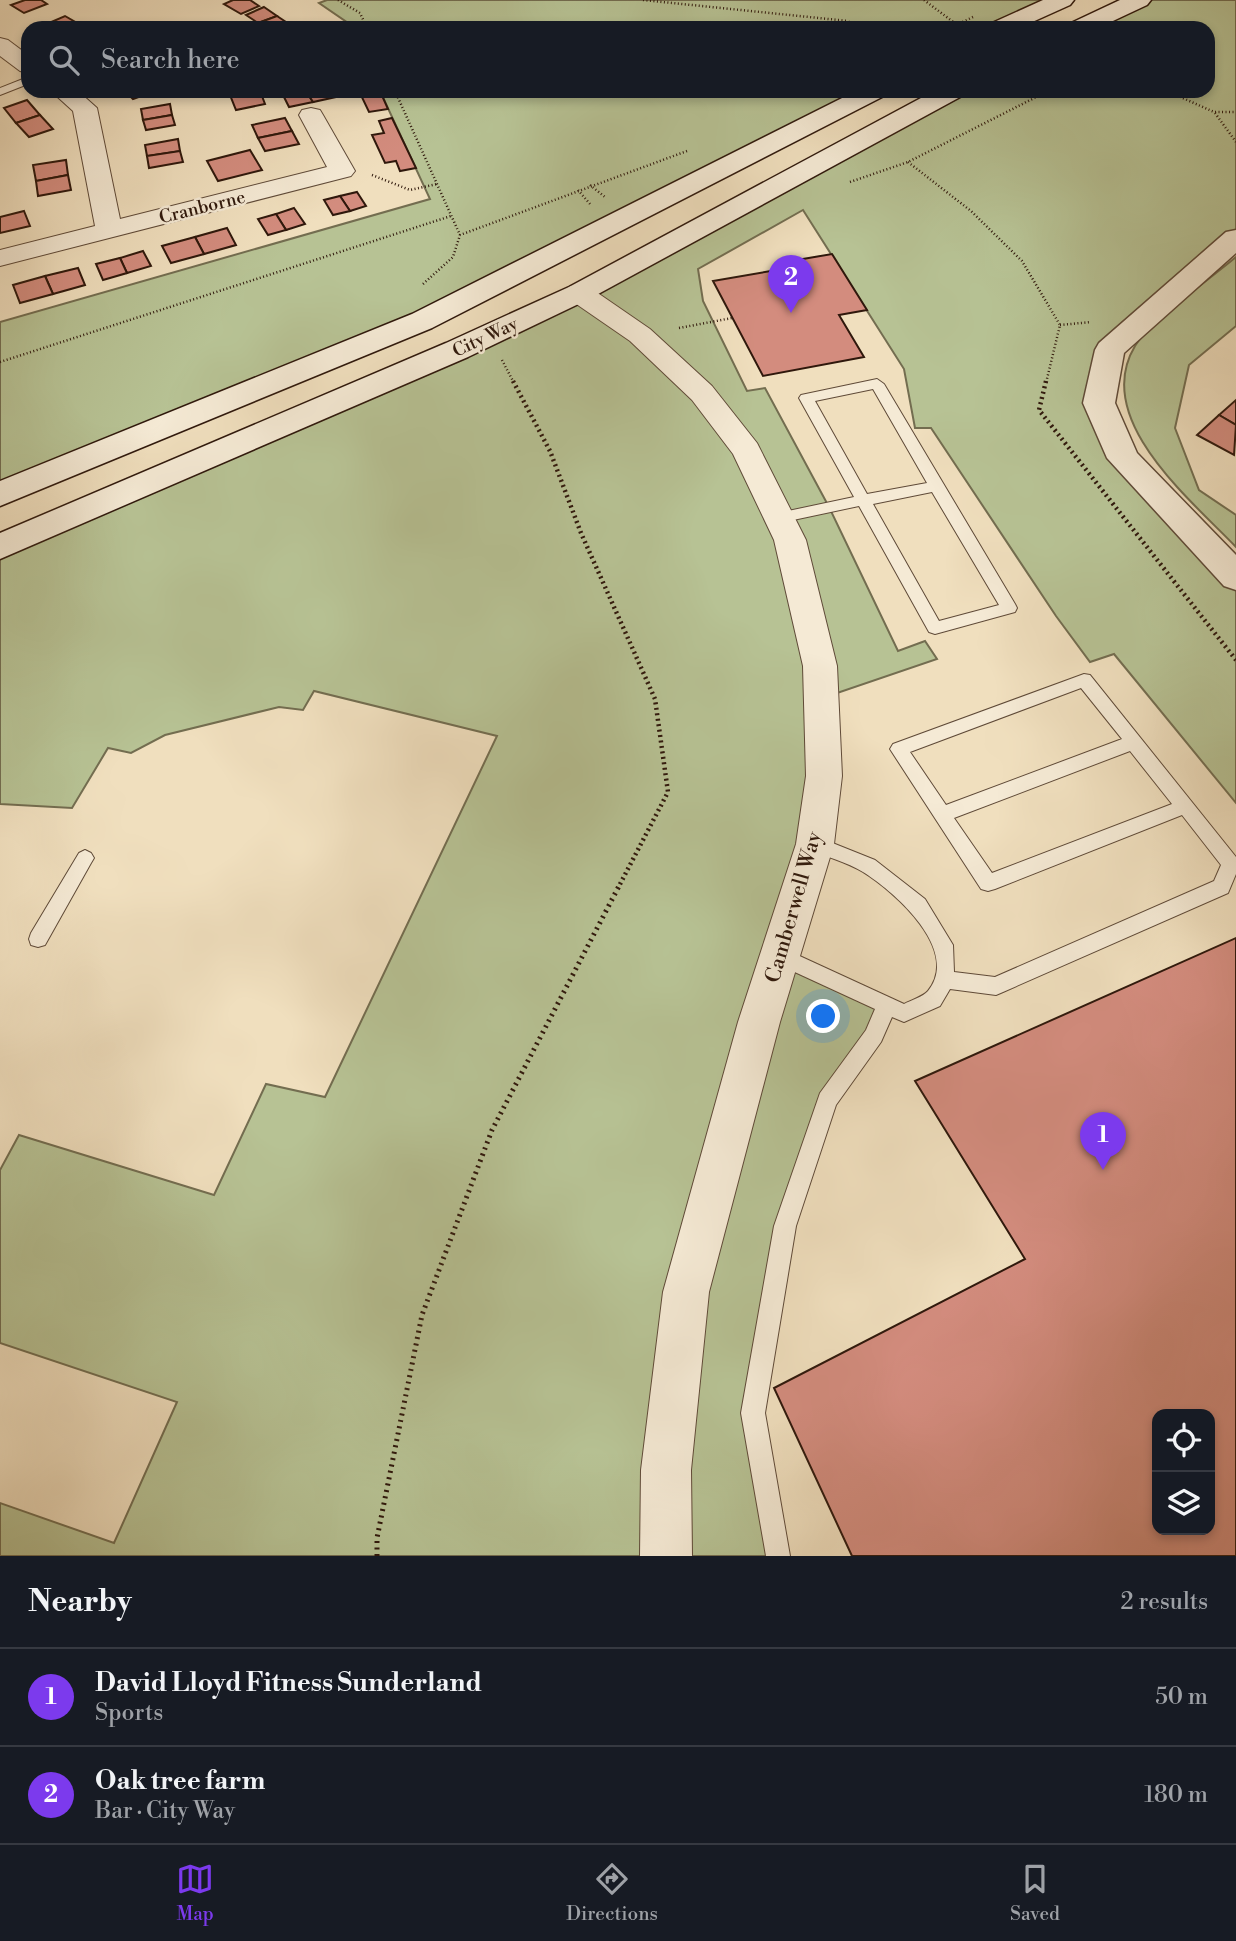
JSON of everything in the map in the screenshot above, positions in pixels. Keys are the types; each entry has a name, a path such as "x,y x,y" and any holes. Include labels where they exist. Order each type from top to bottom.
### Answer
{"main road":[{"path":"1016,21 1062,0"},
{"path":"1094,21 1139,0"},
{"name":"City Way","path":"0,494 422,321 861,98"},
{"name":"City Way","path":"0,547 457,350 579,293 940,98"},
{"path":"1236,238 1110,350 1099,403 1123,458 1236,577"},
{"path":"536,264 579,293"}],"street":[{"path":"0,45 21,61"},
{"path":"72,98 85,108 109,230"},
{"path":"312,115 342,171"},
{"name":"Cranborne","path":"0,258 342,171"},
{"name":"Camberwell Way","path":"579,293 640,335 702,393 746,450 790,540 820,666 824,775 815,844 780,956 686,1292 666,1470 666,1556"}],"lane":[{"path":"0,92 21,83"},
{"path":"877,384 936,486 1009,608 935,628 806,398 877,384"},
{"path":"779,518 936,486"},
{"path":"945,980 996,986 1220,887 1231,864 1186,806 1084,680 899,748 988,883 1186,806"},
{"path":"941,815 1134,742"},
{"path":"780,956 904,1013 933,1000 945,980 944,945 918,905 869,866 815,844"},
{"path":"38,939 85,858"},
{"path":"778,1556 753,1413 785,1226 827,1100 874,1036 886,1006"}],"path":[{"path":"338,0 360,13 364,21"},
{"path":"643,0 848,21"},
{"path":"924,0 952,21"},
{"path":"398,98 460,236 453,257 420,286"},
{"path":"843,184 908,162 1034,98"},
{"path":"1183,98 1214,112 1236,111"},
{"path":"1214,112 1236,142"},
{"path":"460,236 689,150"},
{"path":"342,171 364,172 410,190 437,184"},
{"path":"590,185 604,197"},
{"path":"0,362 451,216"},
{"path":"640,335 732,318"},
{"path":"377,1556 377,1538 422,1315 492,1130 668,792 655,699 581,533 550,451 504,362"}],"green space":[{"path":"327,0 1062,0 1016,21 345,21 319,3"},
{"path":"1139,0 1236,0 1236,239 1110,350 1099,403 1123,458 1236,577 1236,803 1114,654 1090,662 1056,616 931,428 915,428 904,369 803,210 698,269 703,301 747,391 765,388 829,507 898,651 925,641 937,659 837,693 780,956 886,1006 827,1100 785,1226 753,1413 778,1556 0,1556 0,1503 114,1543 177,1402 0,1343 0,1170 19,1135 214,1195 266,1084 325,1097 497,736 314,691 303,710 279,707 165,735 131,753 108,748 72,808 0,804 0,547 457,350 940,98 1215,98 1215,21 1094,21"},
{"path":"383,98 861,98 536,264 0,494 0,322 430,199"},
{"path":"1236,257 1236,326 1189,365 1175,428 1199,490 1236,515 1236,547 1195,506 1152,456 1136,429 1126,402 1125,374 1135,346 1154,324"}],"building":[{"path":"25,0 41,0 47,4 24,13 11,5"},
{"path":"233,0 250,0 259,6 241,14 224,4"},
{"path":"264,7 277,16 255,21 246,15"},
{"path":"65,16 74,21 54,21"},
{"path":"277,16 284,21 263,21"},
{"path":"231,98 263,98 265,104 236,110"},
{"path":"284,98 310,98 313,102 289,107"},
{"path":"310,98 331,98 313,102"},
{"path":"362,98 383,98 388,109 369,112"},
{"path":"27,100 40,115 16,123 4,108"},
{"path":"170,104 172,115 143,120 141,109"},
{"path":"40,115 53,129 29,137 16,123"},
{"path":"172,115 175,125 146,130 143,120"},
{"path":"285,118 292,131 258,138 252,125"},
{"path":"392,118 416,168 400,171 396,161 385,163 372,135 384,133 379,121"},
{"path":"292,131 299,144 265,151 258,138"},
{"path":"178,139 180,151 147,156 145,145"},
{"path":"250,150 262,170 218,181 207,161"},
{"path":"180,151 183,162 149,168 147,156"},
{"path":"66,160 68,175 36,181 33,165"},
{"path":"68,175 71,190 38,196 36,181"},
{"path":"357,192 366,206 350,211 340,196"},
{"path":"340,196 350,211 333,215 324,200"},
{"path":"294,208 305,224 286,230 276,214"},
{"path":"24,211 30,226 0,233 0,217"},
{"path":"276,214 286,230 268,235 258,219"},
{"path":"227,228 236,245 204,254 195,237"},
{"path":"195,237 204,254 171,263 162,246"},
{"path":"143,251 151,266 127,273 120,258"},
{"path":"832,254 867,310 839,315 864,357 763,376 713,281 794,267 791,261"},
{"path":"120,258 127,273 103,280 96,264"},
{"path":"78,268 85,285 53,294 45,276"},
{"path":"45,276 53,294 20,303 13,285"},
{"path":"1236,400 1236,425 1219,415"},
{"path":"1219,415 1236,425 1234,455 1197,435"},
{"path":"1236,938 1236,1556 852,1556 774,1388 1025,1259 915,1081"}],"place":[{"name":"Oak tree farm","path":"791,313"},
{"name":"David Lloyd Fitness Sunderland","path":"1103,1170"}]}
